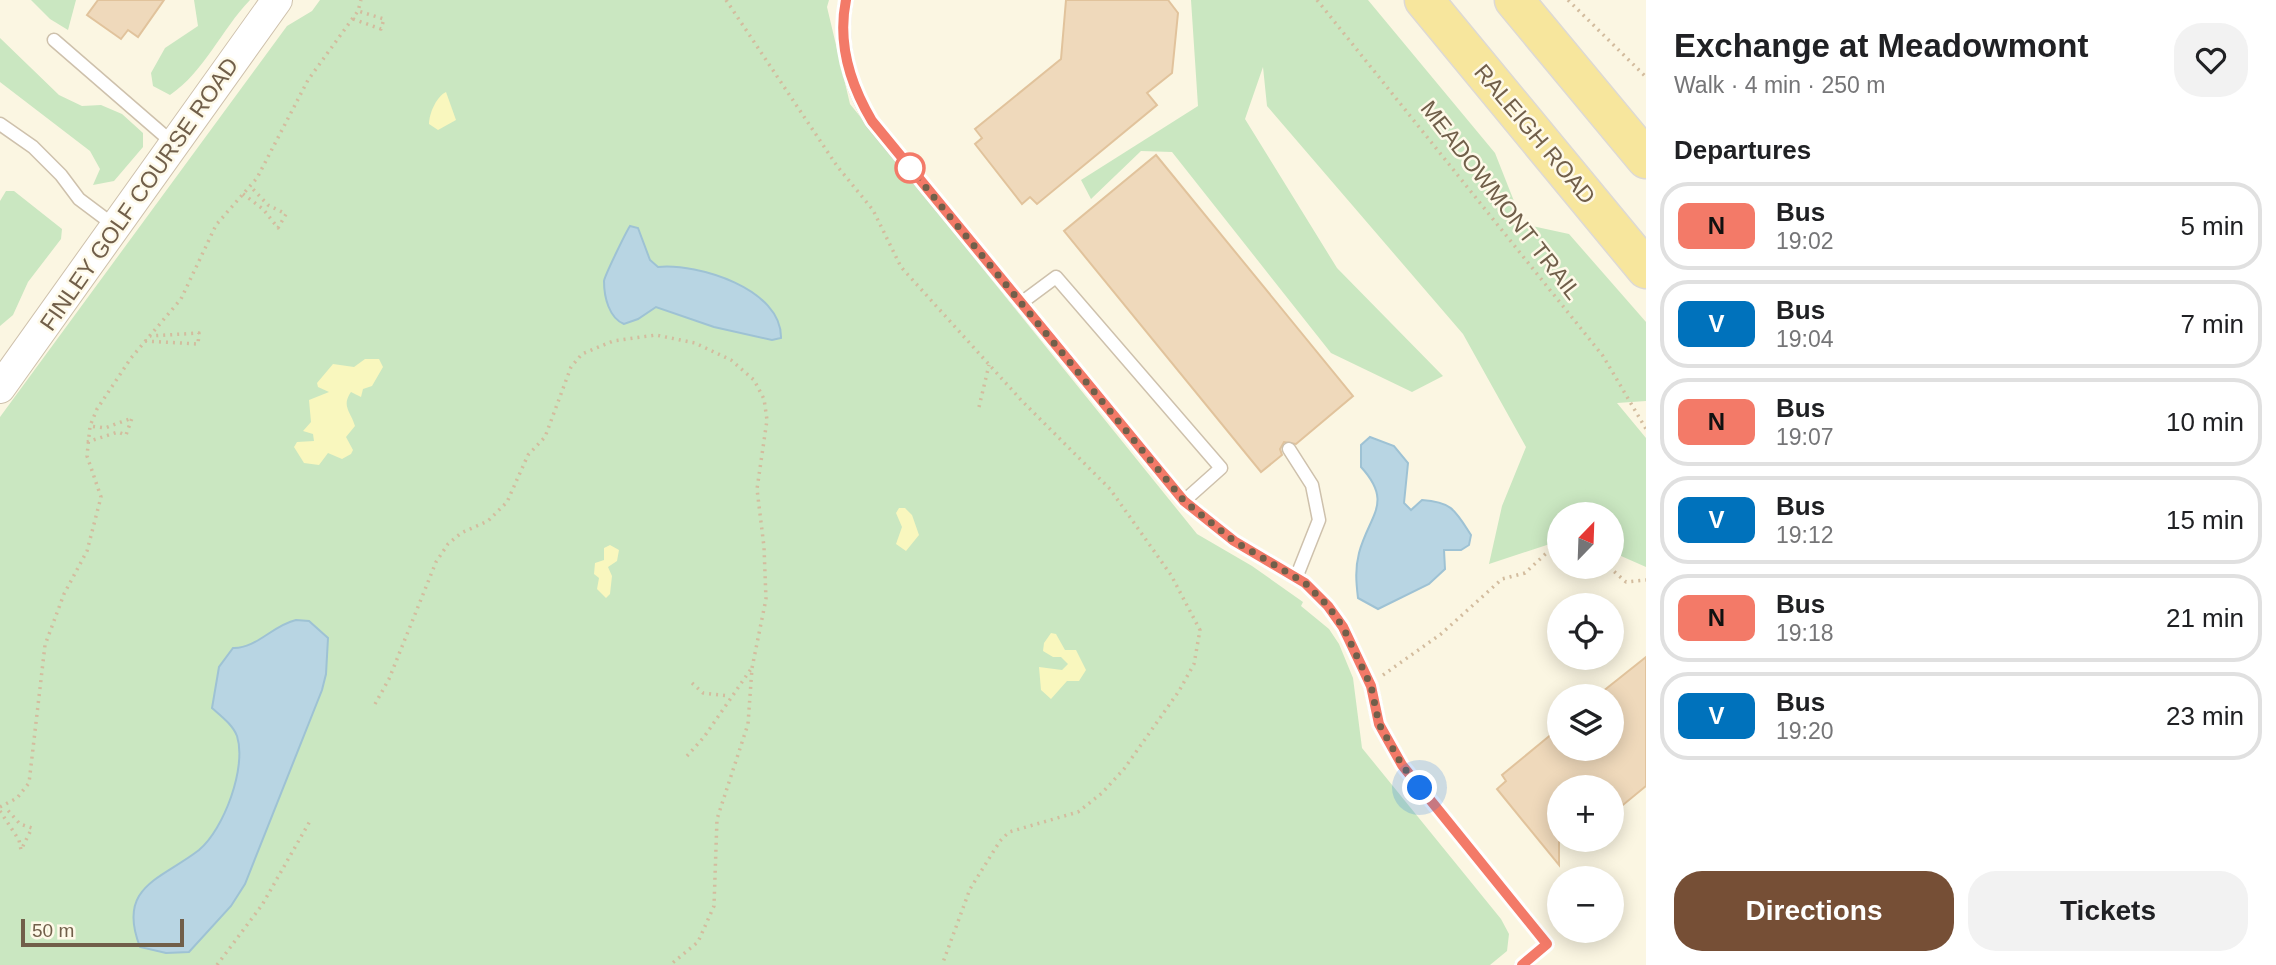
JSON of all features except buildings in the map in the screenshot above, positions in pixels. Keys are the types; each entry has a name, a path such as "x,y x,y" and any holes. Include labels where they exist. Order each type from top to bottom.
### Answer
{"main road":[{"name":"RALEIGH ROAD","path":"1424,0 1646,269"},
{"path":"1514,0 1646,159"}],"street":[{"name":"FINLEY GOLF COURSE ROAD","path":"5,370 116,226 277,0"}],"lane":[{"path":"846,0 844,38 853,90 872,121 1184,501 1234,541 1296,578 1328,606 1343,627 1371,686 1379,724 1402,765 1547,944 1522,965"},
{"path":"54,40 174,144"},
{"path":"0,124 33,146 79,199 116,226"},
{"path":"1021,303 1056,277 1221,468 1184,501"},
{"path":"1289,449 1312,485 1319,520 1296,578"}],"path":[{"path":"1,808 17,799 29,783 45,645 53,619 87,551 101,497 87,457 90,426 107,391 181,299 216,225 250,186 278,142 308,80 353,19 361,0"},
{"path":"726,0 837,166 873,210 901,267 963,332 989,365 1110,489 1171,575 1200,630 1194,664 1180,691 1124,769 1102,793 1078,813 1009,832 1000,841 970,888 942,965"},
{"name":"MEADOWMONT TRAIL","path":"1317,0 1603,356 1646,429"},
{"path":"1568,0 1646,77"},
{"path":"353,19 381,29 384,19 358,11"},
{"path":"243,194 263,209 278,228 286,214 268,205 250,186"},
{"path":"145,341 198,344 199,333 150,336"},
{"path":"375,704 389,679 436,562 448,544 461,533 488,521 508,502 528,455 545,437 571,367 582,354 596,347 635,337 673,338 695,343 731,360 754,380 764,399 766,444 757,489 765,547 766,599 752,668 748,724 717,819 714,906 698,942 670,965"},
{"path":"979,407 989,365"},
{"path":"87,442 118,432 126,435 132,418 105,428 90,426"},
{"path":"1371,686 1441,634 1502,579 1525,573 1547,553"},
{"path":"1623,579 1626,582 1646,580"},
{"path":"687,756 704,737 752,668"},
{"path":"692,683 703,693 730,696"},
{"path":"1,808 20,824 32,828 21,850 19,840 1,808"},
{"path":"217,965 261,905 310,821"}],"green space":[{"path":"31,0 76,0 68,30 50,19"},
{"path":"194,0 250,0 193,74 170,95 153,86 151,73 165,48 198,26"},
{"path":"320,0 829,0 827,7 850,104 1197,534 1252,566 1303,602 1301,606 1329,629 1339,644 1353,678 1362,748 1501,919 1509,934 1507,951 1490,965 0,965 0,417 287,26 312,11"},
{"path":"1191,0 1368,0 1495,153 1523,224 1569,234 1646,322 1646,401 1617,403 1646,438 1646,567 1624,557 1624,502 1547,502 1547,545 1489,564 1502,506 1526,447 1463,334 1267,106 1263,67 1245,119 1337,268 1443,376 1412,392 1331,353 1172,152 1141,151 1091,199 1081,180 1198,106"},
{"path":"0,38 59,95 82,106 101,105 122,114 143,133 143,147 114,181 93,185 100,169 90,151 0,82"},
{"path":"6,191 14,191 62,229 61,239 28,282 13,315 0,326 0,201"}],"sand":[{"path":"446,92 456,120 438,130 429,124 429,120 437,101"},
{"path":"365,359 379,359 383,367 372,386 363,389 361,397 351,392 348,397 347,405 355,426 346,437 353,450 351,454 342,459 328,453 319,465 304,463 294,447 297,442 314,441 313,434 303,431 311,422 309,400 329,392 318,387 317,383 333,364 354,367"},
{"path":"899,508 905,508 912,515 919,535 906,551 896,544 902,527 896,513"},
{"path":"610,545 619,550 617,561 608,567 612,576 610,594 606,598 597,589 599,578 594,574 595,563 604,560 604,548"},
{"path":"1051,633 1056,634 1065,650 1076,650 1086,670 1079,681 1067,681 1051,699 1041,690 1039,667 1062,670 1068,664 1061,657 1053,657 1043,651 1044,643"}],"water":[{"path":"630,226 638,228 650,260 658,267 675,267 715,275 753,293 768,306 778,321 781,338 772,340 714,327 656,307 638,319 624,324 619,321 608,306 604,281"},
{"path":"1370,437 1394,446 1408,463 1404,503 1411,510 1422,500 1446,505 1456,513 1471,535 1469,545 1461,550 1444,550 1445,569 1429,584 1378,609 1358,598 1356,581 1359,553 1378,500 1371,479 1361,467 1361,445"},
{"path":"296,620 309,621 328,638 326,674 245,884 231,906 189,952 166,953 140,947 134,927 134,910 138,897 158,877 199,850 208,840 225,813 236,780 239,764 237,736 230,724 212,708 219,667 233,648 249,645"}],"bus line":[{"name":"N","path":"846,0 846,61 853,90 872,121 1184,501 1234,541 1305,583 1328,606 1343,627 1371,686 1379,724 1402,765 1547,944 1522,965"}],"route":[{"path":"910,168 908,166 1184,501 1234,541 1305,583 1328,606 1343,627 1371,686 1379,724 1402,765 1420,788"}]}
